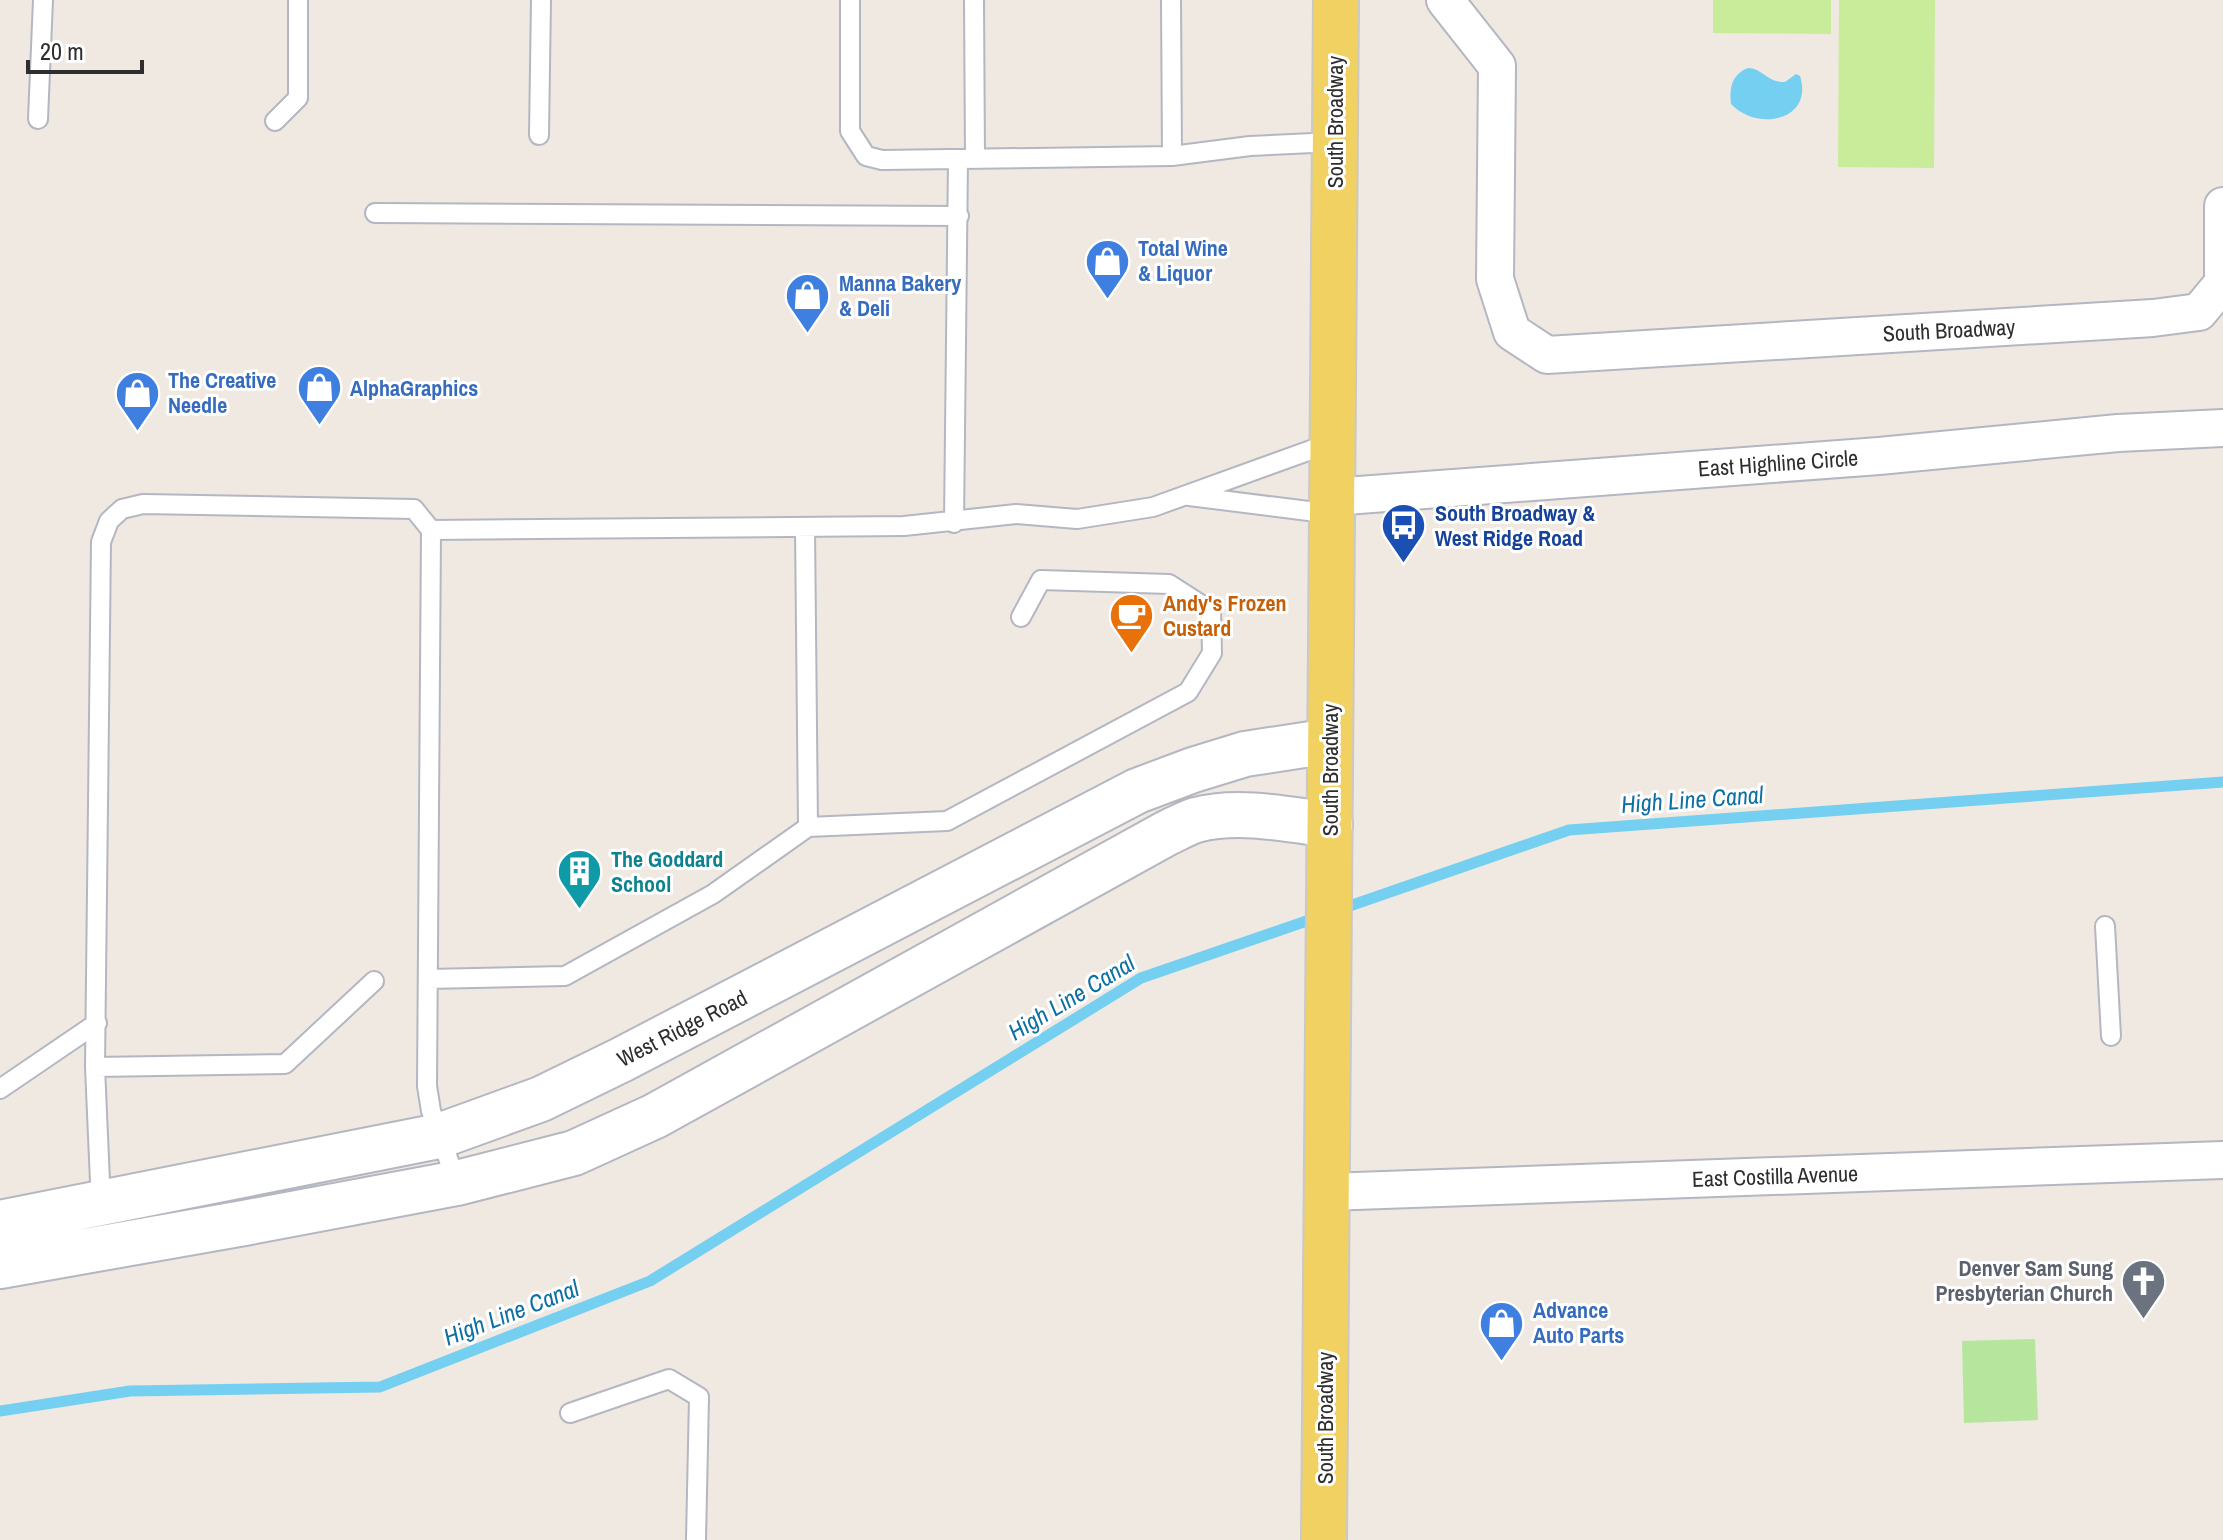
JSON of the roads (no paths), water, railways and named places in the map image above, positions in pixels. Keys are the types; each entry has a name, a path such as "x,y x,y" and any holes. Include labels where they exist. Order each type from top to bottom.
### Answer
{"main road":[{"name":"South Broadway","path":"1324,1540 1336,0"}],"street":[{"name":"South Broadway","path":"1445,0 1497,66 1495,279 1512,332 1547,355 2153,318 2199,312 2223,283 2223,206"},
{"name":"East Highline Circle","path":"1332,506 2118,433 2223,428"},
{"name":"West Ridge Road","path":"0,1266 106,1224 439,1136 541,1099 1137,791 1245,754 1330,741"},
{"name":"West Ridge Road","path":"0,1223 106,1224 457,1183 574,1153 655,1116 1127,855 1196,820 1264,816 1330,825"},
{"name":"East Costilla Avenue","path":"1327,1192 2223,1160"}],"lane":[{"path":"38,119 43,0"},
{"path":"275,121 298,98 298,0"},
{"path":"539,135 541,0"},
{"path":"850,0 850,131 866,156 882,160 1172,156 1250,146 1335,142"},
{"path":"954,523 959,216 966,159 974,0"},
{"path":"1171,0 1172,156"},
{"path":"375,213 959,216"},
{"path":"431,530 805,528 954,523 1016,514 1077,519 1153,507 1333,442"},
{"path":"1187,495 1332,506"},
{"path":"106,1224 95,1067 101,542 109,521 122,509 143,504 414,509 431,530 427,1086 439,1136 457,1183"},
{"path":"805,528 808,827"},
{"path":"428,979 565,976 713,894 808,827 947,821 1188,692 1212,653 1211,611 1169,584 1041,580 1021,617"},
{"path":"2105,926 2111,1036"},
{"path":"95,1067 285,1064 374,981"},
{"path":"0,1089 97,1023"},
{"path":"570,1413 669,1379 699,1397 696,1540"}],"water":[{"path":"1748,68 1779,82 1785,82 1796,74 1800,76 1802,91 1799,103 1791,112 1780,117 1755,118 1742,113 1731,104 1731,92 1735,78"}],"waterway":[{"name":"High Line Canal","path":"1338,910 1569,830 2223,782"},
{"name":"High Line Canal","path":"0,1411 130,1391 380,1387 650,1281 1141,978 1321,916"}],"place":[{"name":"Total Wine & Liquor","path":"1107,300"},
{"name":"Manna Bakery & Deli","path":"808,335"},
{"name":"AlphaGraphics","path":"319,427"},
{"name":"The Creative Needle","path":"137,432"},
{"name":"South Broadway & West Ridge Road","path":"1404,565"},
{"name":"Andy's Frozen Custard","path":"1132,655"},
{"name":"The Goddard School","path":"580,911"},
{"name":"Denver Sam Sung Presbyterian Church","path":"2144,1320"},
{"name":"Advance Auto Parts","path":"1502,1362"}]}
